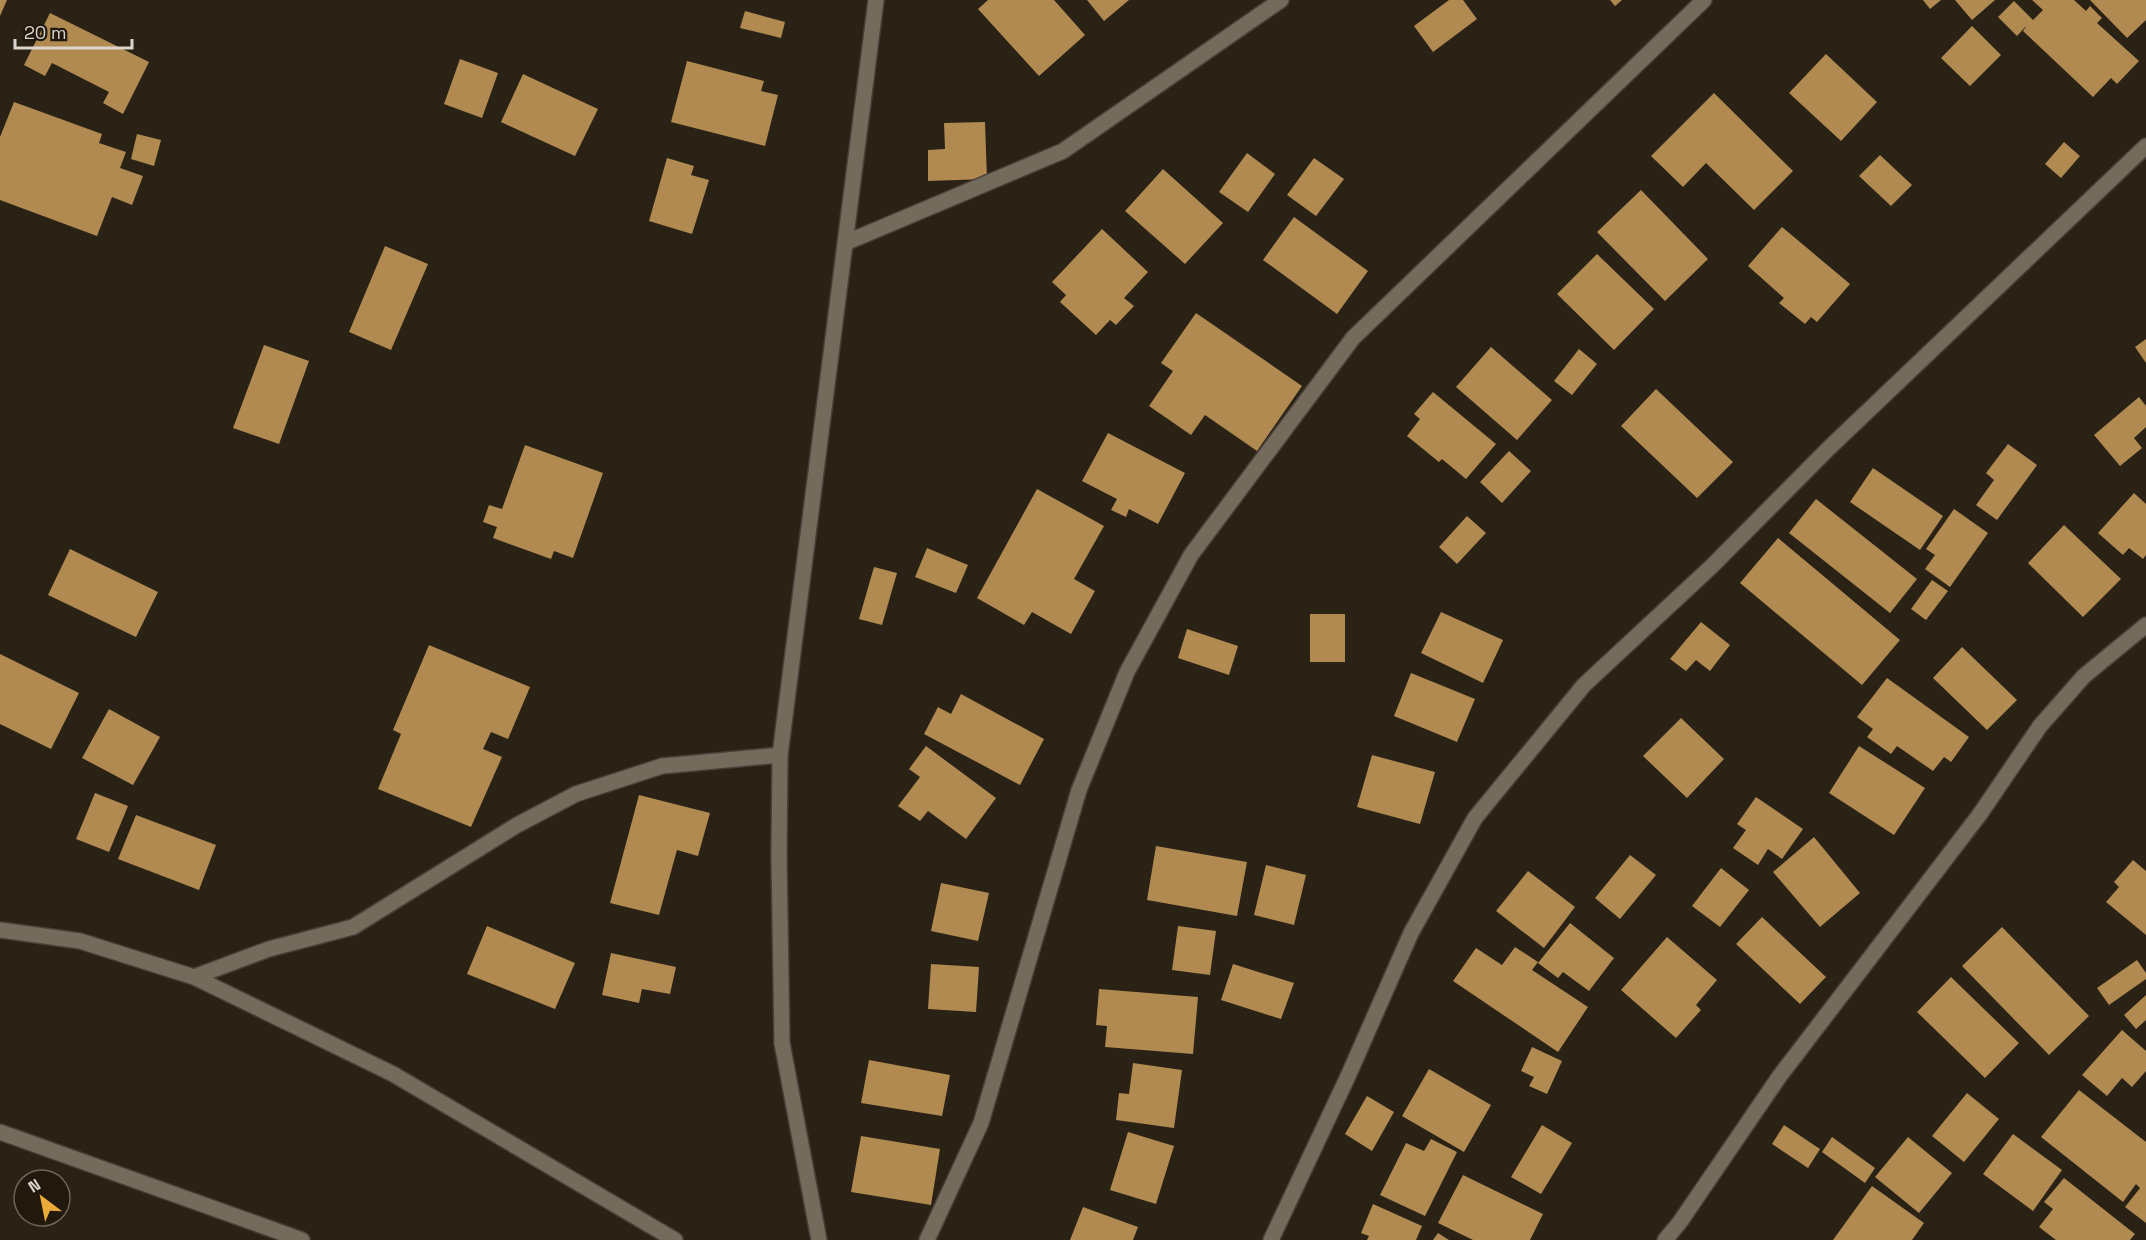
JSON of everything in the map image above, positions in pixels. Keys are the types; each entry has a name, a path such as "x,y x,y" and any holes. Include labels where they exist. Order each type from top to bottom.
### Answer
{"street":[{"path":"819,1240 782,1043 780,755 876,0"},
{"path":"845,243 1063,151 1281,0"},
{"path":"927,1240 981,1123 1079,790 1127,672 1191,555 1353,338 1704,0"},
{"path":"1271,1240 1349,1074 1411,933 1475,818 1584,686 1712,566 1829,448 2146,146"},
{"path":"1665,1240 1680,1222 1779,1077 1980,814 2040,726 2084,676 2146,625"},
{"path":"194,977 269,949 352,927 517,825 576,794 662,766 780,755"},
{"path":"0,930 80,941 194,977 393,1074 675,1240"},
{"path":"0,1132 302,1240"}],"building":[{"path":"0,0 7,0 0,16"},
{"path":"988,0 1054,0 1085,35 1039,76 978,9"},
{"path":"1087,0 1129,0 1104,21"},
{"path":"1449,0 1463,0 1477,19 1433,52 1414,26"},
{"path":"1610,0 1622,0 1615,6"},
{"path":"1923,0 1941,0 1930,9"},
{"path":"1955,0 1995,0 1972,20"},
{"path":"2032,0 2074,0 2086,11 2090,6 2102,18 2097,23 2139,61 2117,84 2111,78 2093,97 2023,31 2027,25 2017,36 1998,17 2014,1 2033,20 2043,10"},
{"path":"2090,0 2146,0 2146,20 2127,38"},
{"path":"745,11 785,22 781,38 740,28"},
{"path":"50,13 149,62 123,114 103,103 109,92 52,63 45,76 24,65"},
{"path":"1972,26 2001,55 1970,86 1941,58"},
{"path":"1826,54 1877,102 1841,141 1789,93"},
{"path":"460,59 498,73 482,118 444,104"},
{"path":"687,61 764,81 761,91 778,95 765,146 671,122"},
{"path":"523,74 598,109 575,156 501,122"},
{"path":"1714,93 1793,171 1754,210 1706,163 1683,187 1651,156"},
{"path":"14,102 102,134 99,143 126,152 120,168 143,176 132,205 112,197 97,236 0,200 0,137"},
{"path":"985,122 987,179 928,181 928,150 945,149 944,123"},
{"path":"137,134 161,140 154,166 131,159"},
{"path":"2064,142 2080,156 2061,178 2045,164"},
{"path":"1247,153 1275,174 1248,212 1219,192"},
{"path":"1880,155 1912,185 1891,206 1859,176"},
{"path":"667,158 694,166 691,175 709,180 692,234 649,221"},
{"path":"1314,158 1344,179 1316,216 1287,195"},
{"path":"1163,169 1223,223 1185,264 1125,211"},
{"path":"1641,190 1708,259 1665,301 1597,232"},
{"path":"1294,217 1368,271 1337,314 1263,260"},
{"path":"1782,227 1850,284 1817,322 1811,317 1805,324 1779,303 1784,298 1748,266"},
{"path":"1102,229 1148,272 1124,298 1134,306 1116,325 1110,320 1096,335 1060,302 1066,295 1052,282"},
{"path":"385,246 428,264 391,350 349,332"},
{"path":"1597,254 1654,309 1614,350 1557,294"},
{"path":"1196,313 1302,386 1257,451 1205,415 1191,435 1149,406 1173,371 1161,363"},
{"path":"2146,339 2146,363 2135,347"},
{"path":"264,345 309,361 279,444 233,428"},
{"path":"1491,347 1552,400 1517,440 1456,387"},
{"path":"1579,349 1597,364 1572,395 1554,381"},
{"path":"1656,389 1733,462 1697,498 1621,426"},
{"path":"1433,392 1496,444 1466,479 1442,459 1439,462 1407,436 1420,419 1414,414"},
{"path":"2139,397 2146,406 2146,427 2134,438 2142,448 2120,466 2094,435"},
{"path":"1108,433 1185,473 1158,524 1129,509 1126,517 1111,510 1117,499 1082,481"},
{"path":"2008,444 2037,465 1997,520 1976,505 1994,480 1986,473"},
{"path":"525,445 603,473 573,558 554,551 551,559 493,538 497,527 483,522 489,505 502,509"},
{"path":"1509,451 1531,471 1502,503 1480,482"},
{"path":"1873,468 1943,516 1920,550 1850,502"},
{"path":"1037,489 1104,526 1074,579 1095,591 1071,634 1032,612 1024,625 977,598"},
{"path":"2134,493 2146,504 2146,555 2143,559 2129,548 2123,555 2098,533"},
{"path":"1816,499 1917,579 1890,613 1789,533"},
{"path":"1954,509 1988,533 1950,587 1925,569 1935,555 1926,549"},
{"path":"1467,516 1486,533 1457,564 1439,547"},
{"path":"2064,525 2121,579 2083,617 2028,563"},
{"path":"1778,538 1900,640 1862,685 1740,583"},
{"path":"927,548 968,565 956,593 915,577"},
{"path":"70,549 158,592 136,637 48,595"},
{"path":"874,567 897,573 882,625 859,619"},
{"path":"1932,580 1948,591 1926,620 1911,609"},
{"path":"1441,612 1503,640 1483,683 1421,653"},
{"path":"1310,614 1345,614 1345,662 1310,662"},
{"path":"1701,622 1730,645 1710,671 1696,660 1686,671 1670,659"},
{"path":"1187,629 1238,646 1229,675 1178,658"},
{"path":"429,645 530,687 508,739 491,732 483,749 502,757 471,827 378,789 401,734 393,730"},
{"path":"1962,647 2017,700 1987,730 1933,678"},
{"path":"0,654 79,693 51,749 0,724"},
{"path":"1411,673 1475,699 1457,742 1394,716"},
{"path":"1887,678 1969,737 1951,762 1944,757 1933,771 1897,746 1891,754 1867,737 1873,729 1857,717"},
{"path":"961,694 1044,739 1020,785 924,734 938,707 951,714"},
{"path":"109,709 160,737 133,785 82,758"},
{"path":"1681,718 1724,759 1687,798 1643,756"},
{"path":"926,746 996,798 966,839 928,811 920,821 898,806 920,777 909,769"},
{"path":"1859,746 1925,788 1894,835 1829,793"},
{"path":"1372,755 1435,772 1420,824 1357,807"},
{"path":"95,793 128,806 109,852 76,839"},
{"path":"639,795 710,813 698,856 677,850 659,915 610,903"},
{"path":"1756,797 1803,829 1782,859 1768,849 1758,865 1733,848 1746,830 1737,824"},
{"path":"136,815 216,845 199,890 118,859"},
{"path":"1814,837 1860,893 1820,927 1773,872"},
{"path":"1156,846 1247,862 1237,916 1147,900"},
{"path":"1630,855 1656,875 1620,919 1595,898"},
{"path":"2133,860 2146,871 2146,935 2106,902 2119,887 2114,882"},
{"path":"1266,865 1306,875 1294,925 1254,915"},
{"path":"1721,868 1749,890 1720,927 1692,906"},
{"path":"1528,871 1575,907 1544,948 1496,911"},
{"path":"941,883 989,893 978,941 931,931"},
{"path":"1762,917 1826,977 1800,1004 1736,944"},
{"path":"1570,923 1614,958 1589,991 1563,972 1558,978 1538,963"},
{"path":"487,926 575,963 555,1009 467,974"},
{"path":"1178,926 1216,931 1210,975 1172,970"},
{"path":"2002,927 2089,1016 2049,1055 1962,966"},
{"path":"1667,937 1717,980 1696,1005 1701,1010 1676,1038 1621,990"},
{"path":"1515,947 1538,962 1532,970 1588,1007 1558,1052 1453,981 1476,948 1502,965"},
{"path":"611,953 676,967 670,994 642,989 639,1003 602,995"},
{"path":"2137,960 2146,973 2146,979 2109,1005 2097,988"},
{"path":"931,964 979,967 976,1012 928,1009"},
{"path":"1233,964 1294,983 1281,1019 1221,1000"},
{"path":"1951,977 2019,1043 1985,1078 1917,1012"},
{"path":"1099,989 1198,997 1193,1054 1105,1047 1107,1026 1096,1025"},
{"path":"2146,995 2146,1020 2136,1029 2124,1015"},
{"path":"2122,1030 2146,1051 2146,1071 2132,1087 2122,1078 2107,1096 2082,1075"},
{"path":"1532,1047 1562,1061 1547,1094 1529,1086 1534,1077 1521,1071"},
{"path":"869,1060 950,1075 942,1116 861,1103"},
{"path":"1133,1063 1182,1070 1174,1128 1116,1120 1119,1093 1129,1094"},
{"path":"1429,1069 1491,1105 1464,1152 1402,1116"},
{"path":"2079,1090 2146,1142 2146,1223 2125,1207 2140,1188 2136,1184 2123,1202 2041,1137"},
{"path":"1967,1093 1999,1119 1964,1162 1932,1136"},
{"path":"1367,1096 1394,1112 1372,1151 1345,1134"},
{"path":"1542,1125 1572,1143 1541,1194 1511,1177"},
{"path":"1784,1125 1820,1149 1808,1168 1772,1144"},
{"path":"1128,1132 1174,1146 1156,1204 1110,1190"},
{"path":"2013,1134 2062,1170 2033,1211 1983,1174"},
{"path":"861,1136 940,1149 931,1205 851,1192"},
{"path":"1832,1137 1875,1168 1865,1183 1822,1152"},
{"path":"1908,1137 1952,1173 1919,1213 1875,1177"},
{"path":"1431,1139 1457,1152 1425,1216 1380,1195 1406,1143 1424,1151"},
{"path":"1463,1175 1543,1214 1530,1240 1473,1240 1438,1223"},
{"path":"2064,1178 2135,1234 2130,1240 2056,1240 2039,1227 2053,1209 2044,1202"},
{"path":"1872,1186 1924,1223 1912,1240 1833,1240"},
{"path":"1373,1204 1422,1226 1416,1240 1367,1240 1369,1236 1361,1233"},
{"path":"1083,1207 1138,1227 1133,1240 1070,1240"},
{"path":"1438,1233 1449,1240 1433,1240"}]}
